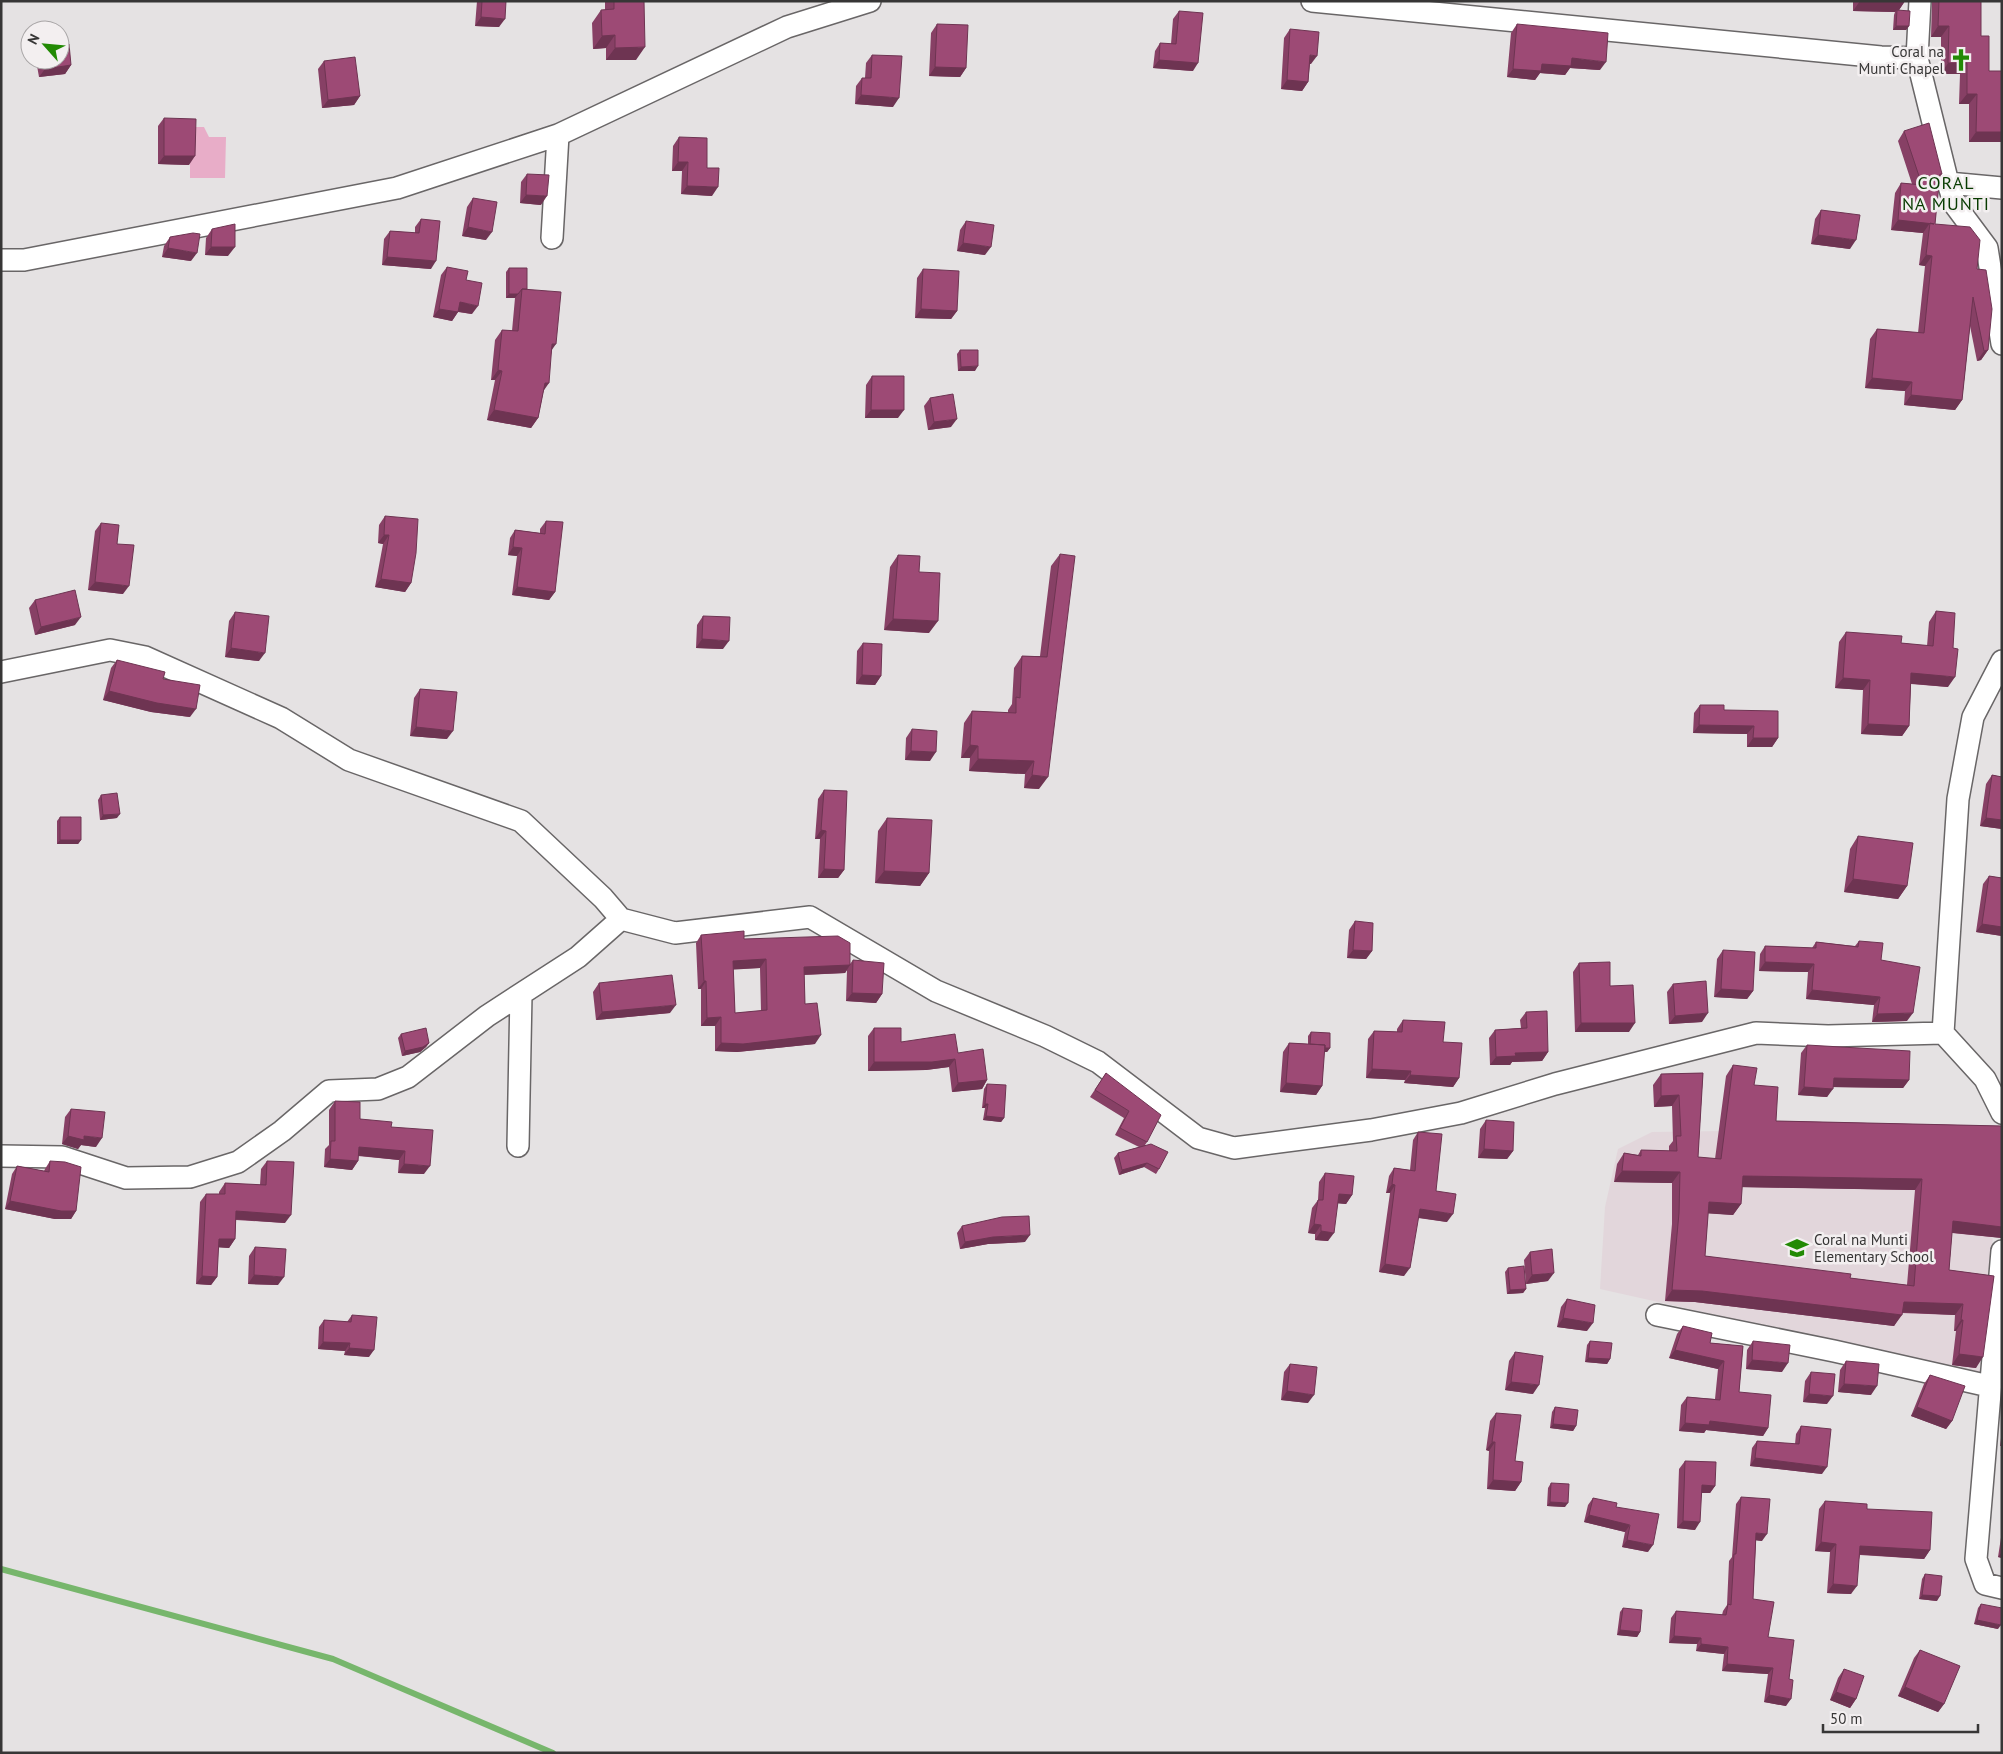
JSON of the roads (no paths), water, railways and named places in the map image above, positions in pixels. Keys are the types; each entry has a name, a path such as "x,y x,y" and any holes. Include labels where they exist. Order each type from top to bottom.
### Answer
{"street":[{"path":"1,260 24,260 397,188 558,135 787,27 870,1"},
{"path":"1312,1 1881,57 1917,58"},
{"path":"1920,1 1917,58 1955,205 1987,248 2002,344"},
{"path":"552,238 558,135"},
{"path":"1948,183 2002,188"},
{"path":"1,672 110,650 145,657 281,718 349,760 521,821 603,898 621,919 675,933 810,917 936,991 1045,1036 1098,1062 1198,1138 1234,1148 1371,1130 1461,1113 1555,1084 1756,1033 1828,1036 1943,1032"},
{"path":"2002,661 1973,717 1958,799 1943,1032 1985,1079 2002,1113"},
{"path":"1,1156 62,1157 126,1178 190,1177 238,1162 282,1131 329,1091 378,1089 408,1076 487,1016 578,957 621,919"},
{"path":"518,1146 521,994"},
{"path":"2002,1251 1989,1386 1976,1559 1985,1584 2002,1588"},
{"path":"1657,1315 1825,1349 1989,1386"}],"waterway":[{"path":"1,1569 333,1659 553,1753"}],"place":[{"name":"Coral na Munti Chapel","path":"1961,60"},
{"name":"Coral na Munti Elementary School","path":"1797,1248"}],"district":[{"name":"CORAL NA MUNTI","path":"1946,192"}]}
